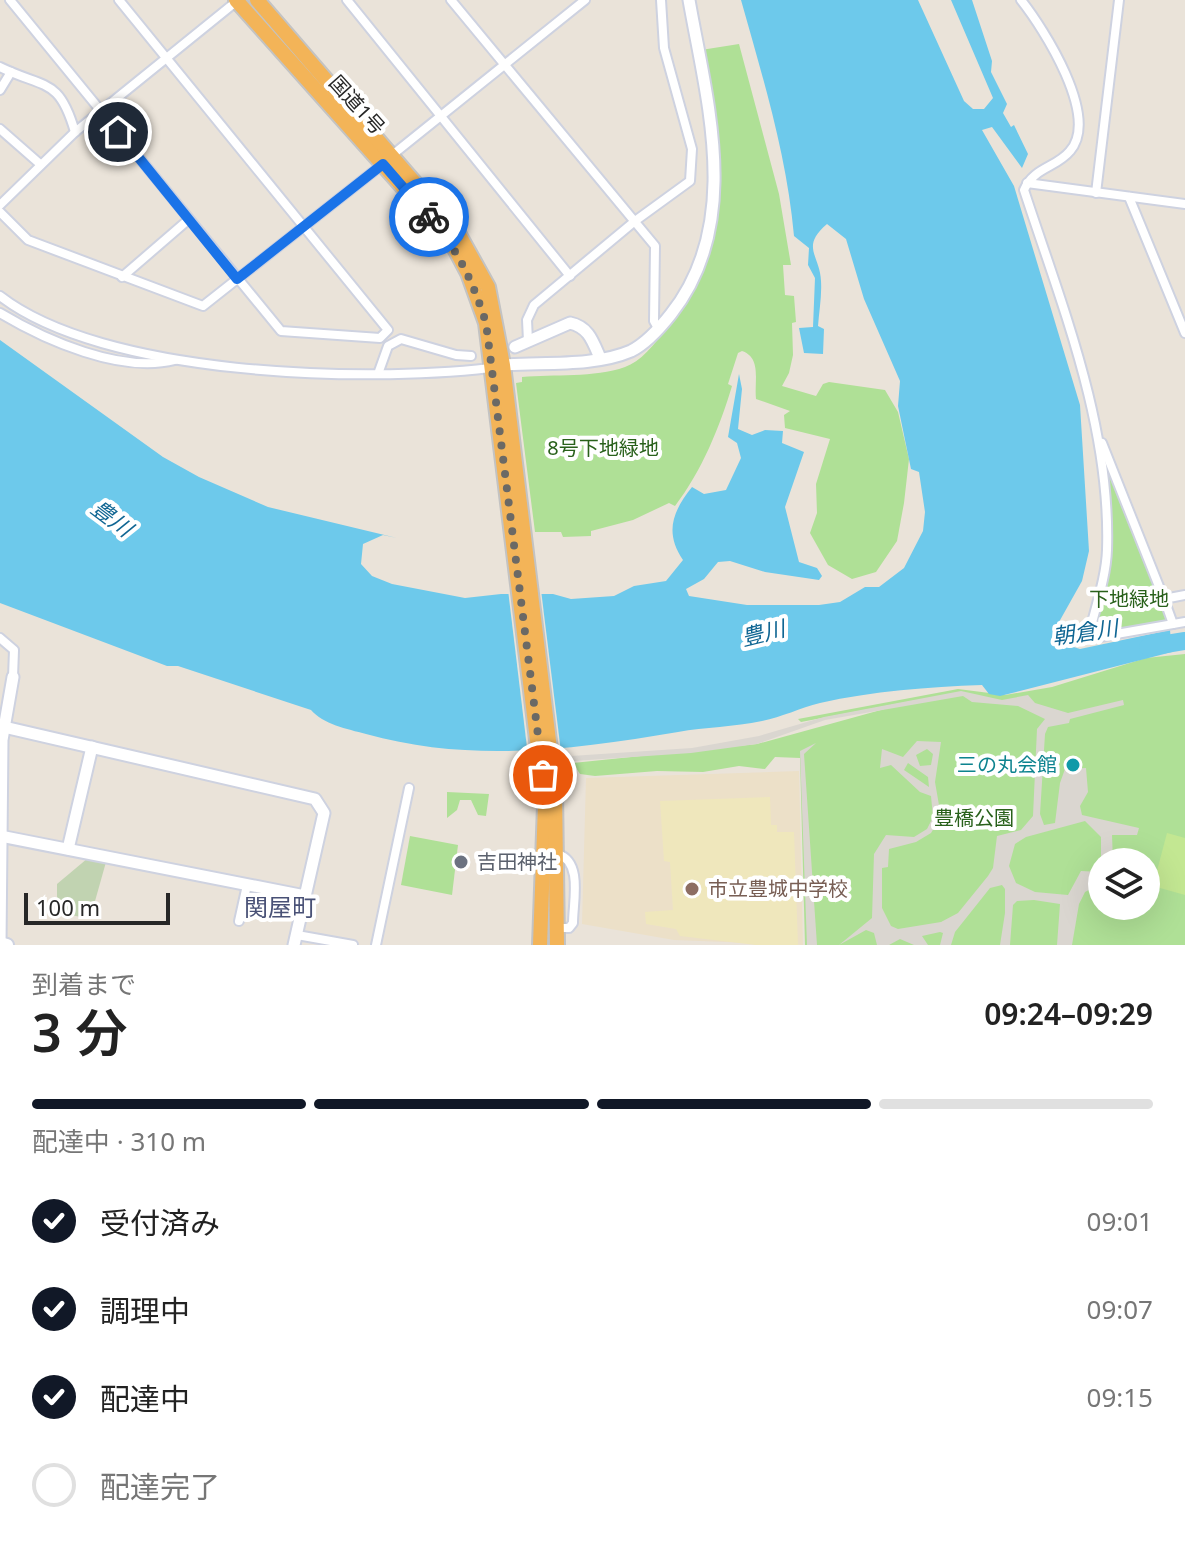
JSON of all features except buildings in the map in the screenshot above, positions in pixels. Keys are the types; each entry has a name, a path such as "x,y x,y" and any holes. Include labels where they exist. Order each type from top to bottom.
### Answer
{"highway":[{"name":"国道1号","path":"237,0 387,160"},
{"name":"国道1号","path":"257,0 451,241 468,273 486,323 497,372 558,854 557,945"},
{"name":"国道1号","path":"540,945 548,775"}],"main road":[{"path":"0,944 7,945"}],"street":[{"path":"10,0 281,331 380,338 388,330 119,0"},
{"path":"0,205 100,110 237,0"},
{"path":"347,0 570,276"},
{"path":"451,0 655,246 658,255 654,321 658,328"},
{"path":"0,212 28,240 203,306 585,0"},
{"path":"528,341 529,313 635,221 690,181 692,149 664,48 661,0"},
{"path":"0,296 55,328 117,349 179,359 378,374 438,374 497,372 600,358 632,350 658,328 680,302 693,274 712,211 715,188 713,134 689,0"},
{"path":"1021,0 1045,33 1060,64 1080,127 1077,142 1070,152 1039,169 1024,190 1076,346 1095,427 1107,552 1088,639 1185,622"},
{"path":"1096,193 1119,0"},
{"path":"0,67 44,83 56,91 66,102 75,132"},
{"path":"0,90 11,72"},
{"path":"0,129 40,164"},
{"path":"1027,183 1185,204"},
{"path":"1129,197 1185,333"},
{"path":"122,277 188,220"},
{"path":"0,313 68,346 129,363 179,359"},
{"path":"515,347 557,327 579,325 590,335 600,358"},
{"path":"378,374 388,346 401,339 456,355 471,356"},
{"path":"1095,427 1173,624"},
{"path":"1164,599 1185,595"},
{"path":"0,638 14,650 13,677 1,727 0,944"},
{"path":"1,727 315,799 324,813 296,940 353,945"},
{"path":"68,849 92,747"},
{"path":"376,945 409,788"},
{"path":"1,836 305,896"},
{"path":"239,921 247,885"}],"shaded area":[{"path":"961,691 1002,700 1028,695 1035,703 1068,713 1123,700 1124,705 1048,727 1040,814 1044,825 1055,823 1065,769 1086,768 1088,792 1080,806 1082,815 1139,828 1137,835 1112,835 1112,848 1101,848 1101,837 1085,821 1026,837 1015,844 1009,866 1016,883 1035,892 1068,895 1081,871 1088,871 1088,890 1079,904 1072,945 1057,945 1060,904 1034,900 1017,901 1013,905 1010,945 1000,945 1005,913 1005,889 1002,885 990,888 955,932 951,945 940,945 943,933 940,932 922,936 928,945 914,945 900,939 889,945 877,945 874,933 866,930 839,945 872,918 874,854 886,835 914,837 927,829 933,817 931,796 920,792 891,765 880,768 882,749 903,757 917,741 941,742 935,782 940,811 937,823 931,833 916,842 889,849 888,867 882,868 882,908 891,926 898,929 941,922 958,913 988,876 993,868 997,836 1021,830 1033,816 1037,729 1045,719 1018,706 972,702 963,696 825,720 757,744 691,753 574,761 571,756 692,748 759,736 824,717","holes":["927,749 933,754 931,765 920,766 916,755","908,763 928,777 929,787 904,770"]},
{"path":"816,743 804,754 817,945 807,945 800,751"},
{"name":"市立豊城中学校","path":"799,771 803,945 674,940 582,924 586,778"}],"green space":[{"name":"8号下地緑地","path":"739,44 779,194 791,265 783,265 785,295 794,296 796,322 792,323 793,355 782,386 816,396 823,384 829,382 885,390 898,412 909,459 897,541 876,572 852,579 828,565 810,533 817,513 816,484 830,439 785,428 784,415 790,411 756,399 755,365 742,351 738,353 728,384 732,386 709,448 675,506 669,503 633,520 591,531 591,536 563,537 561,532 535,532 516,383 522,382 522,377 587,374 625,367 643,356 660,337 676,312 702,253 712,224 721,177 714,113 701,50"},
{"name":"下地緑地","path":"1095,427 1173,624 1088,639 1107,552"},
{"name":"豊橋公園","path":"1185,654 1185,945 805,945 800,758 775,757 765,769 739,766 703,772 657,771 595,776 580,774 573,763 757,744 917,700 801,722 798,719 958,689 1005,695 1052,687 1146,658"},
{"path":"447,792 489,794 486,816 478,815 471,800 460,800 457,810 447,818"},
{"path":"1167,833 1185,838 1185,895 1160,888 1160,860"},
{"path":"410,836 458,845 452,895 401,885"},
{"path":"88,858 106,862 90,919 57,912 57,884"}],"sand":[{"path":"770,797 771,825 777,825 777,832 794,832 798,945 756,945 680,936 676,929 646,924 645,912 673,910 670,862 664,861 660,801"}],"water":[{"name":"豊川","path":"741,0 918,0 964,101 973,109 984,109 993,98 951,0 972,0 992,61 991,72 1007,104 1003,113 1011,127 1014,125 1028,154 1022,168 992,127 982,130 1014,186 1080,405 1089,551 1082,581 1059,622 1054,641 1080,649 1170,630 1172,652 1000,696 989,694 982,685 901,690 820,703 741,725 560,748 482,751 405,743 343,728 322,719 311,710 178,666 167,666 0,603 0,340 163,457 199,477 268,507 397,538 383,535 363,544 361,564 372,576 392,584 465,598 501,594 553,594 571,599 614,596 634,586 666,581 683,560 672,531 680,505 692,487 704,494 726,490 741,458 737,443 728,437 739,374 742,389 738,429 752,435 765,430 783,431 782,443 804,452 785,507 799,562 817,568 822,576 819,580 765,572 730,561 718,562 704,579 686,589 689,596 747,605 819,605 840,602 865,587 879,587 904,568 923,531 925,512 919,472 911,469 898,406 900,381 864,299 846,239 827,224 813,245 821,281 818,326 824,329 823,354 804,353 799,328 813,327 815,278 808,265 809,248 794,236 780,147"}],"pier":[{"path":"508,590 541,590 561,752 528,756"}],"waterway":[{"name":"朝倉川","path":"1148,647 1185,641"}],"way so far":[{"path":"429,217 451,241 477,293 486,323 543,775"}],"place":[{"name":"三の丸会館","path":"1073,765"},
{"name":"吉田神社","path":"461,862"},
{"name":"市立豊城中学校","path":"692,889"}],"district":[{"name":"関屋町","path":"280,908"}],"route":[{"path":"118,132 237,279 383,164 429,217"}]}
